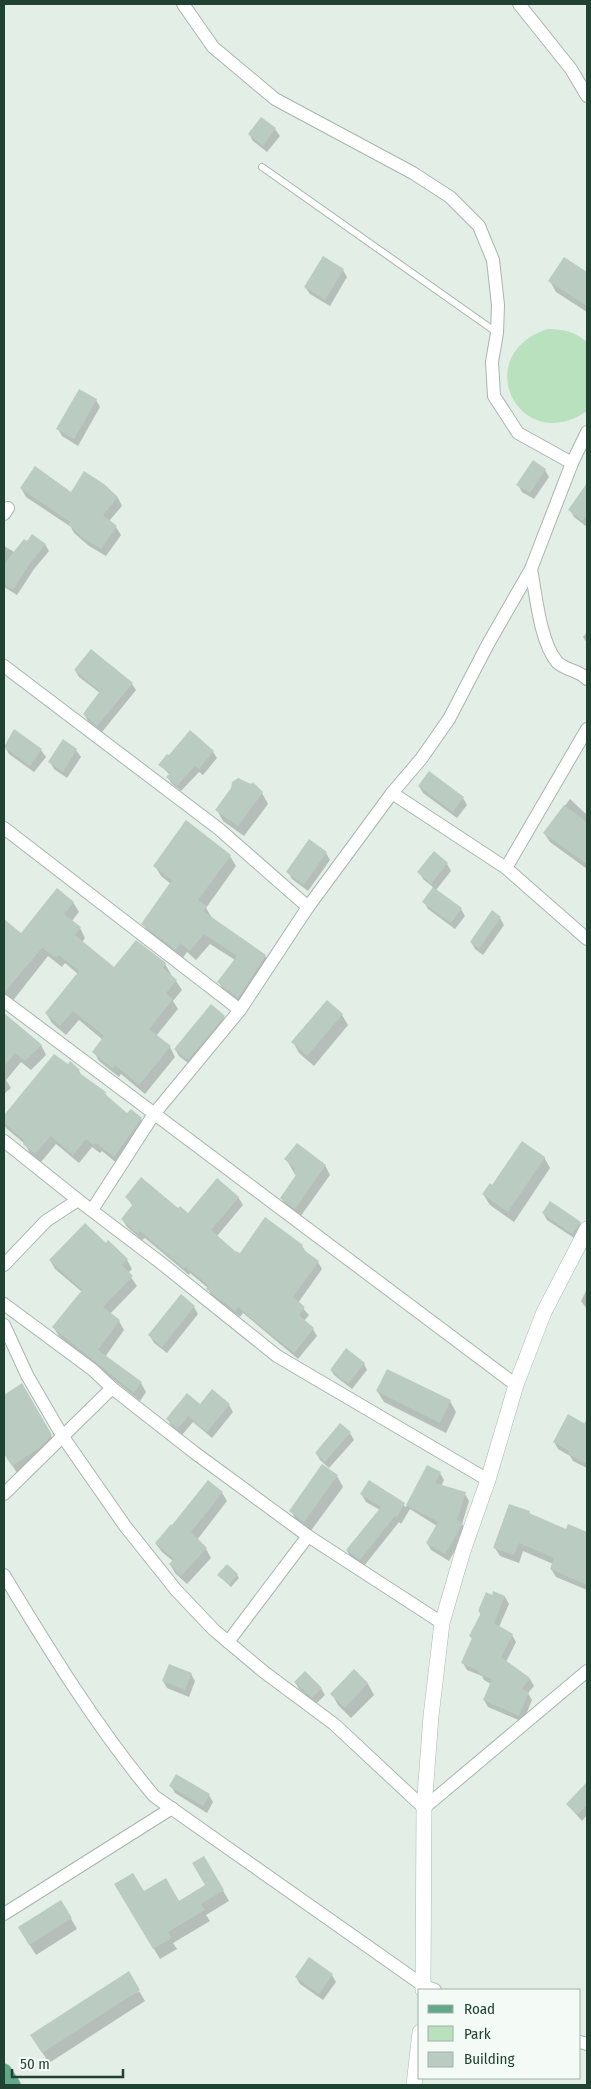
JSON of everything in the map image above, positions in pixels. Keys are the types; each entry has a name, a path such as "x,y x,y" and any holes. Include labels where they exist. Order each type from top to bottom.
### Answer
{"main road":[{"path":"4,2071 13,2085"}],"street":[{"path":"183,4 213,47 276,99 413,173 450,197 479,226 493,260 498,305 497,333 492,362 494,396 518,432 572,464"},
{"path":"519,4 571,69 587,96"},
{"path":"92,1210 154,1114 240,1010 308,907 449,719 488,644 531,569 572,464 587,432"},
{"path":"531,569 541,623 552,655 564,668 578,673 587,679"},
{"path":"4,666 220,829 308,907"},
{"path":"506,868 587,729"},
{"path":"392,793 506,868 587,939"},
{"path":"4,828 240,1010"},
{"path":"4,1001 516,1384"},
{"path":"4,1141 277,1356 488,1480"},
{"path":"4,1265 46,1221 78,1200"},
{"path":"427,1989 424,1808 431,1716 442,1623 463,1551 488,1480 516,1384 544,1312 587,1229"},
{"path":"4,1304 93,1370 112,1388 195,1454 308,1536 442,1623"},
{"path":"4,1325 27,1375 63,1437 126,1526 176,1590 228,1642 264,1672 334,1724 424,1808"},
{"path":"4,1494 112,1388"},
{"path":"228,1642 308,1536"},
{"path":"4,1575 46,1645 130,1767 154,1796 427,1989"},
{"path":"424,1808 587,1671"},
{"path":"4,1914 172,1808"},
{"path":"414,2085 418,2050"}],"lane":[{"path":"262,168 497,333"}],"green space":[{"path":"548,329 569,332 587,342 587,411 563,422 541,422 524,412 512,397 507,378 511,359 524,342"}],"building":[{"path":"261,117 276,128 263,146 248,134"},
{"path":"323,256 344,269 325,300 304,287"},
{"path":"564,257 587,272 587,306 548,281"},
{"path":"79,389 97,399 74,439 56,429"},
{"path":"533,460 546,469 530,493 516,485"},
{"path":"35,466 71,492 84,471 104,484 118,497 103,515 117,526 101,549 83,538 68,524 70,522 20,488"},
{"path":"587,483 587,514 583,521 568,510"},
{"path":"32,534 46,544 31,562 13,590 4,584 4,564 24,539 27,541"},
{"path":"91,649 133,683 97,726 83,714 100,691 74,670"},
{"path":"14,729 42,749 30,766 4,747"},
{"path":"190,730 214,751 199,769 195,766 177,786 166,777 170,773 158,765"},
{"path":"63,739 77,749 63,772 48,762"},
{"path":"429,771 464,797 453,812 418,786"},
{"path":"238,778 251,784 253,782 263,792 238,826 215,810 231,788 232,782"},
{"path":"564,805 587,822 587,864 543,833"},
{"path":"186,820 231,855 198,900 207,906 203,911 266,955 238,998 217,982 237,956 204,934 190,951 180,943 176,950 141,924 172,880 153,866"},
{"path":"309,839 327,852 304,885 286,872"},
{"path":"434,851 448,863 431,884 417,872"},
{"path":"433,887 462,908 451,923 422,902"},
{"path":"57,888 74,902 64,914 81,927 75,935 114,967 136,940 166,963 163,968 177,980 166,993 173,999 149,1029 171,1046 139,1085 115,1065 113,1069 92,1052 104,1036 73,1011 60,1026 45,1013 79,971 59,955 56,958 42,948 4,993 4,919 21,933"},
{"path":"492,910 501,917 479,949 470,942"},
{"path":"327,1000 343,1014 307,1056 291,1042"},
{"path":"211,1004 225,1016 188,1060 174,1049"},
{"path":"4,1013 42,1045 25,1061 15,1053 4,1067"},
{"path":"54,1054 68,1064 70,1061 80,1070 78,1072 106,1092 105,1094 127,1113 131,1109 142,1118 114,1157 96,1143 94,1145 86,1139 73,1155 51,1136 35,1154 23,1144 25,1141 4,1123 4,1115"},
{"path":"522,1141 545,1157 508,1212 482,1194 490,1183 492,1185"},
{"path":"297,1143 326,1165 295,1209 280,1198 296,1175 293,1172 295,1168 284,1159"},
{"path":"141,1177 178,1208 180,1206 188,1213 217,1178 239,1197 211,1230 235,1251 240,1253 265,1217 303,1245 301,1248 319,1261 293,1297 305,1307 299,1315 314,1328 294,1353 238,1307 235,1311 206,1289 209,1286 186,1267 184,1268 140,1231 138,1234 121,1219 133,1204 125,1197"},
{"path":"550,1201 581,1222 572,1234 542,1213"},
{"path":"85,1223 106,1243 108,1240 128,1259 122,1265 133,1276 103,1307 120,1320 98,1350 142,1382 134,1393 52,1327 82,1290 49,1260"},
{"path":"181,1294 195,1306 162,1347 148,1335"},
{"path":"346,1348 365,1363 348,1384 330,1370"},
{"path":"387,1369 451,1400 440,1423 376,1391"},
{"path":"22,1383 52,1435 38,1449 12,1466 4,1454 4,1395"},
{"path":"212,1389 230,1404 207,1432 188,1416 178,1429 166,1419 187,1393 200,1404"},
{"path":"568,1414 587,1425 587,1464 568,1454 569,1451 553,1442"},
{"path":"340,1423 351,1432 325,1462 315,1453"},
{"path":"322,1464 338,1475 304,1522 289,1511"},
{"path":"427,1465 441,1472 435,1483 466,1492 457,1520 463,1523 445,1554 426,1543 438,1522 406,1505"},
{"path":"208,1480 223,1492 191,1532 207,1548 181,1576 169,1564 174,1559 155,1543"},
{"path":"369,1480 405,1503 397,1517 395,1516 360,1560 346,1550 381,1507 360,1494"},
{"path":"509,1504 530,1511 529,1513 566,1529 568,1524 587,1532 587,1585 550,1569 554,1558 519,1543 514,1555 493,1548"},
{"path":"227,1564 238,1574 229,1585 217,1575"},
{"path":"493,1591 505,1596 494,1623 513,1634 501,1657 530,1678 522,1689 529,1692 519,1716 483,1700 492,1679 461,1663 472,1638 469,1636 481,1613 478,1611 486,1592 492,1595"},
{"path":"169,1664 192,1673 185,1690 162,1681"},
{"path":"354,1669 368,1683 345,1708 330,1694"},
{"path":"305,1671 322,1688 312,1698 294,1682"},
{"path":"176,1774 210,1794 203,1806 169,1786"},
{"path":"587,1782 587,1805 577,1815 566,1804"},
{"path":"204,1856 224,1890 201,1904 205,1910 168,1932 172,1938 153,1949 114,1884 133,1873 144,1891 166,1878 179,1901 205,1885 192,1863"},
{"path":"61,1900 72,1918 29,1945 18,1927"},
{"path":"309,1957 333,1974 319,1994 295,1977"},
{"path":"129,1971 140,1990 42,2053 30,2035"}]}
